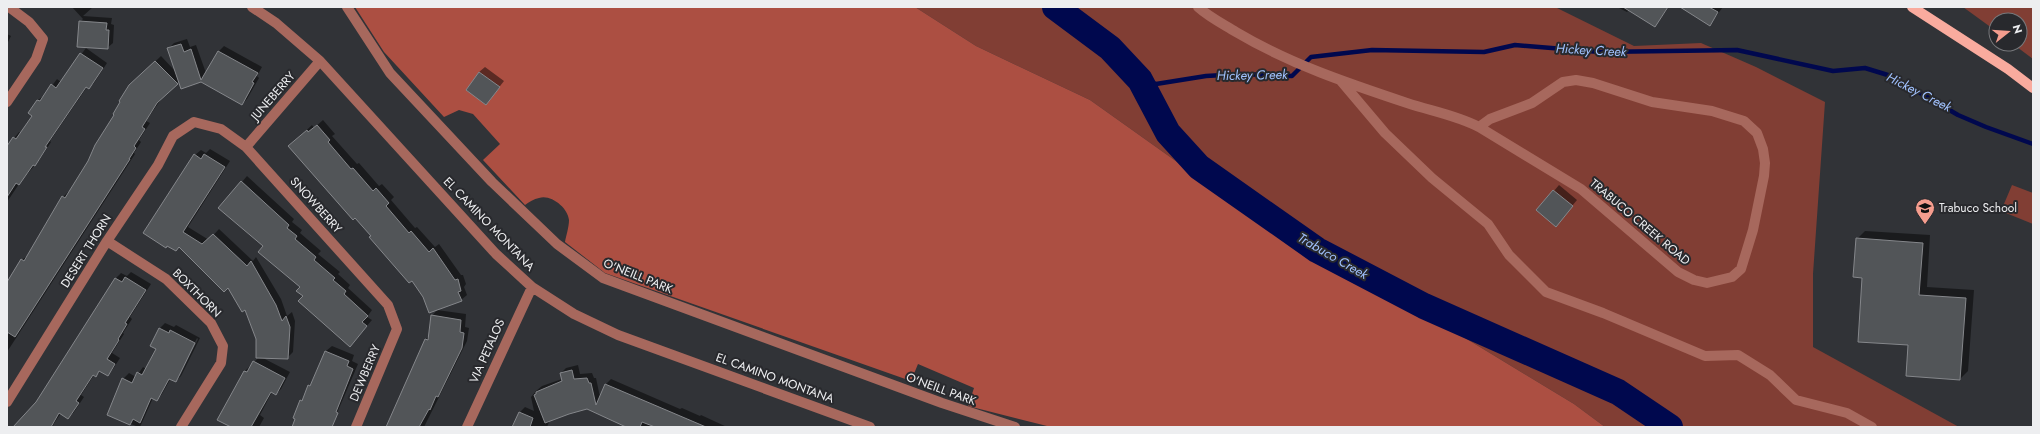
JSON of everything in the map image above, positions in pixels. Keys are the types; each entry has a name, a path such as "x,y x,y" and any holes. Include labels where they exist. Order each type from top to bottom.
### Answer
{"main road":[{"path":"1912,7 2008,69 2033,88"}],"street":[{"path":"7,102 36,59 43,39 29,22 9,7"},
{"name":"EL CAMINO MONTANA","path":"252,7 276,23 320,62 496,254 532,287 574,314 618,335 870,427"},
{"name":"O'NEILL PARK","path":"347,7 390,73 487,176 557,244 603,278 942,403 1015,427"},
{"name":"TRABUCO CREEK ROAD","path":"1198,7 1238,33 1311,70 1341,81 1463,119 1479,127 1581,189 1678,272 1694,280 1707,283 1732,277 1741,269 1753,230 1764,176 1765,163 1763,149 1757,133 1744,121 1712,111 1652,102 1593,83 1576,80 1563,82 1532,103 1490,119 1479,127"},
{"name":"JUNEBERRY","path":"246,147 320,62"},
{"path":"1341,81 1385,133 1432,178 1488,224 1509,255 1546,292 1603,313 1705,356 1738,355 1770,375 1796,400 1847,413 1872,427"},
{"name":"SNOWBERRY","path":"194,122 220,129 246,147 388,305 397,329"},
{"name":"DESERT THORN","path":"7,402 107,242 158,165 173,136 194,122"},
{"name":"BOXTHORN","path":"107,242 166,279 211,323 223,346 221,362 181,427"},
{"name":"VIA PETALOS","path":"467,427 532,287"},
{"name":"DEWBERRY","path":"356,427 397,329"}],"shaded area":[{"path":"355,7 915,7 976,46 1090,100 1281,236 1447,327 1574,404 1605,427 1051,427 968,406 974,388 918,364 911,381 605,273 565,242 569,220 566,211 554,200 544,197 535,199 525,205 483,160 500,144 473,114 459,110 444,117 384,52"},
{"path":"915,7 1555,7 1634,46 1701,43 1756,67 1825,102 1813,274 1813,347 1959,427 1605,427 1574,404 1447,327 1281,236 1090,100 976,46"},
{"path":"1963,7 2033,7 2033,59 2024,52 2028,52 2028,12 1988,12 1988,25"},
{"path":"2012,185 2033,193 2033,224 2001,211"}],"building":[{"path":"1623,7 1668,7 1655,27"},
{"path":"1680,7 1709,7 1718,12 1710,26"},
{"path":"79,21 107,23 106,30 109,30 108,49 77,47"},
{"path":"181,44 184,52 191,49 201,80 218,51 258,73 252,82 254,83 242,105 201,82 181,89 167,48"},
{"path":"80,53 103,68 89,89 86,87 45,147 47,147 35,166 33,165 19,185 16,183 7,197 7,146 13,137 16,139 32,116 28,113 37,100 40,101 51,84 56,88"},
{"path":"155,61 178,84 157,103 142,127 145,129 134,146 136,148 130,159 15,337 7,332 7,282 21,259 24,261 62,196 65,198 88,161 95,145 114,115 113,114 120,102 119,101 129,85"},
{"path":"479,72 500,87 486,105 466,90"},
{"path":"317,125 330,140 328,142 351,169 353,168 373,191 376,188 389,203 386,206 409,233 411,231 429,252 433,248 455,280 458,279 461,291 458,292 462,301 429,313 423,297 412,281 409,283 369,237 371,236 355,218 353,220 288,146 307,130 308,132"},
{"path":"194,154 201,159 204,154 225,167 183,232 202,244 213,234 247,266 251,261 276,305 282,321 286,316 290,327 288,359 256,358 256,339 245,310 242,312 228,288 224,292 179,247 176,251 167,246 166,248 143,233"},
{"path":"241,181 289,225 287,228 297,236 295,239 316,257 314,260 335,278 333,280 346,291 344,294 368,316 362,322 367,326 350,347 298,301 303,296 296,291 300,287 258,252 263,246 218,208"},
{"path":"1553,190 1573,206 1556,227 1536,210"},
{"path":"1856,238 1923,243 1919,295 1966,298 1960,380 1906,376 1908,345 1858,342 1862,278 1853,277"},
{"path":"125,277 146,290 125,323 127,324 118,339 119,340 107,359 115,364 108,376 99,371 96,377 93,375 76,401 79,403 68,419 59,413 51,427 13,427 36,402 115,278 122,282"},
{"path":"431,315 461,320 460,332 464,333 462,348 438,397 436,396 430,410 429,409 419,427 386,427 425,339 428,340"},
{"path":"159,328 169,333 170,330 195,343 176,382 169,379 157,401 151,398 140,423 133,419 130,425 107,415 122,378 132,383 137,372 142,375 156,349 150,346"},
{"path":"325,351 349,361 347,366 353,369 336,412 338,413 332,427 292,427 295,419 293,418 300,400 302,401 308,385 310,386"},
{"path":"253,361 285,378 276,395 271,392 251,427 231,427 217,420 244,371 247,372"},
{"path":"572,370 574,379 587,378 589,383 591,383 596,405 605,384 706,427 655,427 642,422 640,427 626,427 587,409 545,423 534,395 536,392 562,381 560,373"},
{"path":"519,412 533,418 530,427 512,427"}],"waterway":[{"name":"Trabuco Creek","path":"1055,7 1110,48 1140,80 1168,133 1199,167 1317,250 1424,306 1618,392 1670,427"},
{"name":"Hickey Creek","path":"1140,80 1156,84 1206,76 1241,74 1292,76 1311,57 1372,50 1484,52 1515,45 1600,52 1737,50 1833,71 1865,68 1891,76 1958,115 2033,144"}],"place":[{"name":"Trabuco School","path":"1925,225"}]}
